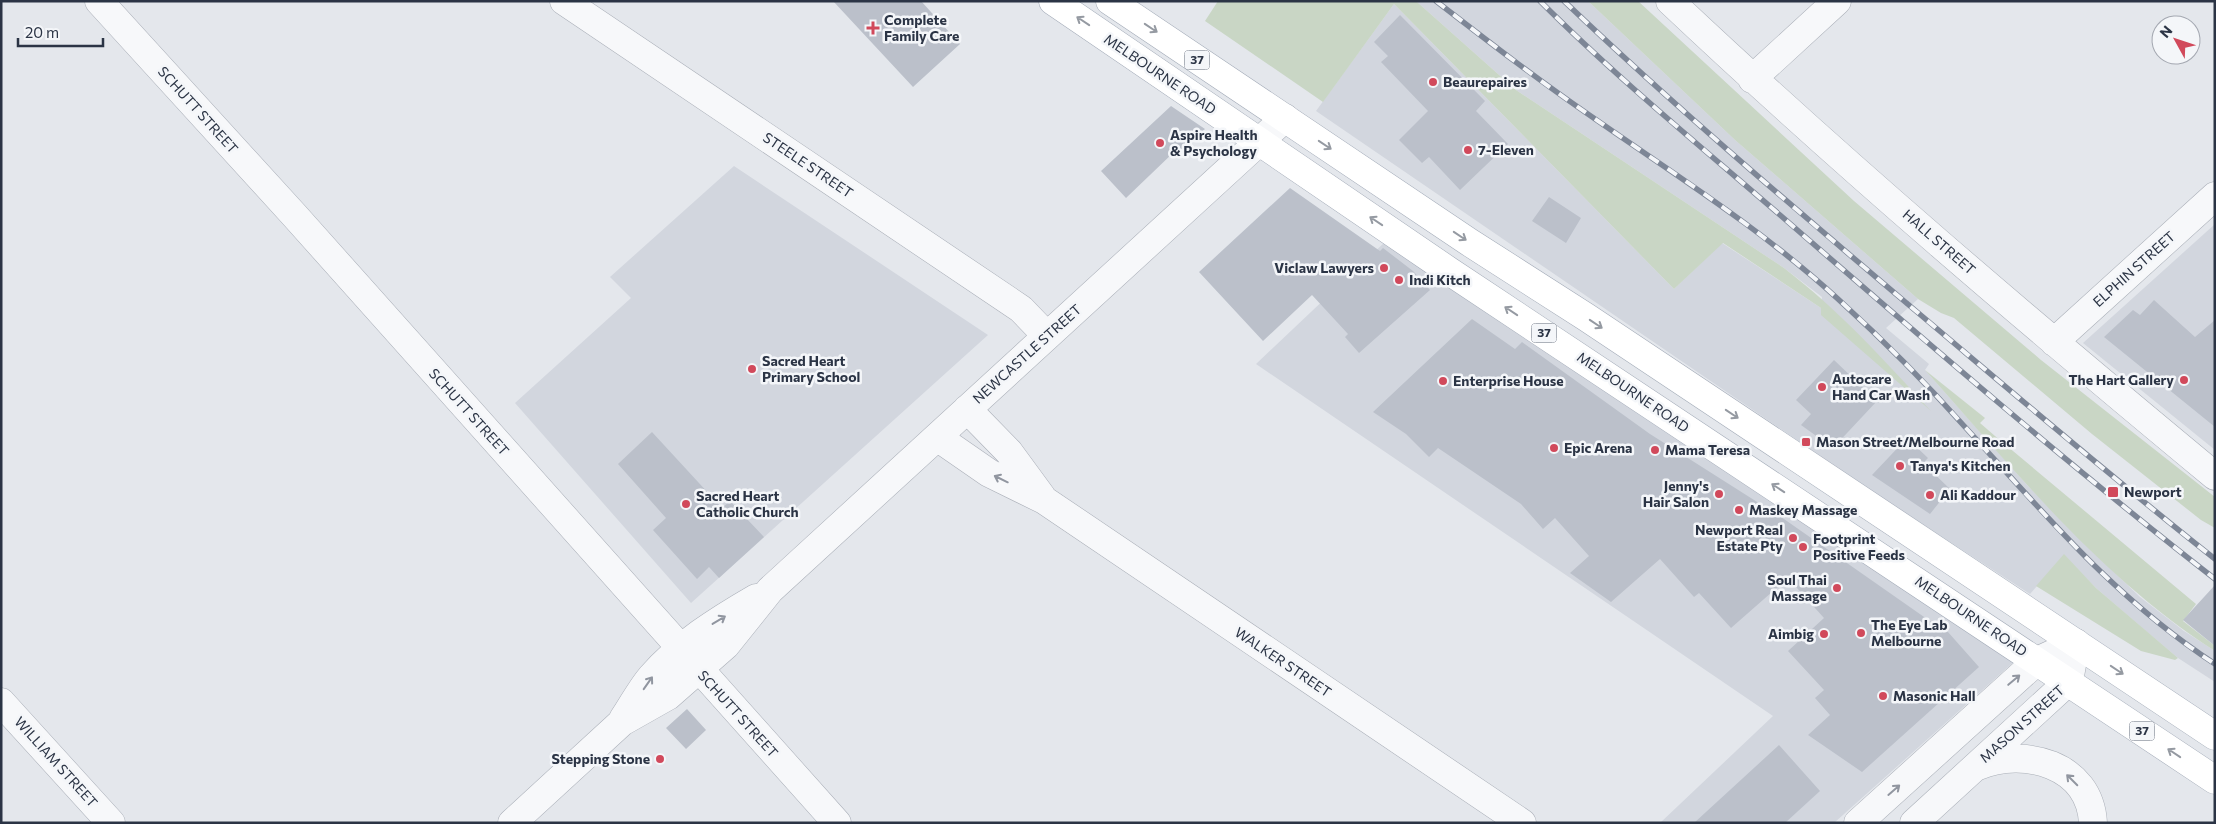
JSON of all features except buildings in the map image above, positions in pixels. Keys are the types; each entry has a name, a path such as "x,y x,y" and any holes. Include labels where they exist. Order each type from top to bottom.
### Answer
{"main road":[{"name":"MELBOURNE ROAD","path":"1053,1 1258,142 2215,780"},
{"name":"37","path":"1110,1 2215,736"}],"street":[{"name":"SCHUTT STREET","path":"99,1 295,216 837,823"},
{"name":"STEELE STREET","path":"564,1 1022,309 1047,336"},
{"name":"HALL STREET","path":"1670,1 1752,79 2054,342 2215,476"},
{"path":"1752,79 1837,1"},
{"name":"NEWCASTLE STREET","path":"512,823 622,722 668,696 699,670 726,645 770,590 1285,118"},
{"name":"ELPHIN STREET","path":"2054,342 2215,196"},
{"name":"WALKER STREET","path":"967,410 1009,452 1044,500"},
{"name":"WALKER STREET","path":"937,437 989,473 1044,500 1522,823"},
{"name":"NEWCASTLE STREET","path":"622,722 651,677 681,650 708,626 770,590"},
{"path":"1858,823 2037,661 2076,643"},
{"name":"MASON STREET","path":"1914,823 2069,682 2076,643"},
{"name":"WILLIAM STREET","path":"1,702 110,823"},
{"path":"1974,768 2012,758 2031,758 2048,763 2068,775 2082,792 2090,807 2093,823"}],"shaded area":[{"path":"1416,1 1588,1 1735,140 1918,299 1886,328 1929,364 1925,370 2028,486 2089,548 2140,597 2184,631 2215,651 2215,682 2178,658 2096,588 2064,555 2030,594 1867,488 1316,111 1394,4 1674,289 1722,243 1821,308 1822,297 1784,268 1516,90"},
{"name":"Sacred Heart Primary School","path":"734,166 988,335 691,603 515,403 631,298 610,277"},
{"path":"2215,224 2215,450 2083,343"},
{"path":"1386,241 2017,659 1834,823 1660,823 1773,716 1256,364"}],"green space":[{"path":"1218,1 1416,1 1516,90 1784,268 1843,319 1931,411 1821,315 1821,308 1723,243 1674,289 1394,4 1323,102 1205,21"},
{"path":"1588,1 1638,1 1854,201 2041,360 2215,497 2215,528 2201,520 2092,434 1954,318 1941,313 1918,299 1735,140"},
{"path":"1925,370 1985,418 1980,423 1995,436 2196,604 2183,621 2215,646 2215,651 2173,622 2097,556 2026,484"},
{"path":"2064,554 2096,588 2178,658 2175,660 2141,651 2036,586"}],"railway":[{"path":"1436,1 1557,92 1751,228 1810,274 1919,377 2053,523 2113,583 2145,611 2215,664"},
{"path":"1540,1 1598,57 1658,110 1941,354 2104,491 2215,579"},
{"path":"1564,1 1691,118 1778,194 2061,434 2215,559"}],"place":[{"name":"Complete Family Care","path":"873,28"},
{"name":"Beaurepaires","path":"1433,82"},
{"name":"Aspire Health & Psychology","path":"1160,143"},
{"name":"7-Eleven","path":"1468,150"},
{"name":"Viclaw Lawyers","path":"1384,268"},
{"name":"Indi Kitch","path":"1399,280"},
{"name":"Sacred Heart Primary School","path":"752,369"},
{"name":"The Hart Gallery","path":"2184,380"},
{"name":"Enterprise House","path":"1443,381"},
{"name":"Autocare Hand Car Wash","path":"1822,387"},
{"name":"Mason Street/Melbourne Road","path":"1806,442"},
{"name":"Epic Arena","path":"1554,448"},
{"name":"Mama Teresa","path":"1655,450"},
{"name":"Tanya's Kitchen","path":"1900,466"},
{"name":"Newport","path":"2113,492"},
{"name":"Jenny's Hair Salon","path":"1719,494"},
{"name":"Ali Kaddour","path":"1930,495"},
{"name":"Sacred Heart Catholic Church","path":"686,504"},
{"name":"Maskey Massage","path":"1739,510"},
{"name":"Newport Real Estate Pty","path":"1793,538"},
{"name":"Footprint Positive Feeds","path":"1803,547"},
{"name":"Soul Thai Massage","path":"1837,588"},
{"name":"The Eye Lab Melbourne","path":"1861,633"},
{"name":"Aimbig","path":"1824,634"},
{"name":"Masonic Hall","path":"1883,696"},
{"name":"Stepping Stone","path":"660,759"}]}
